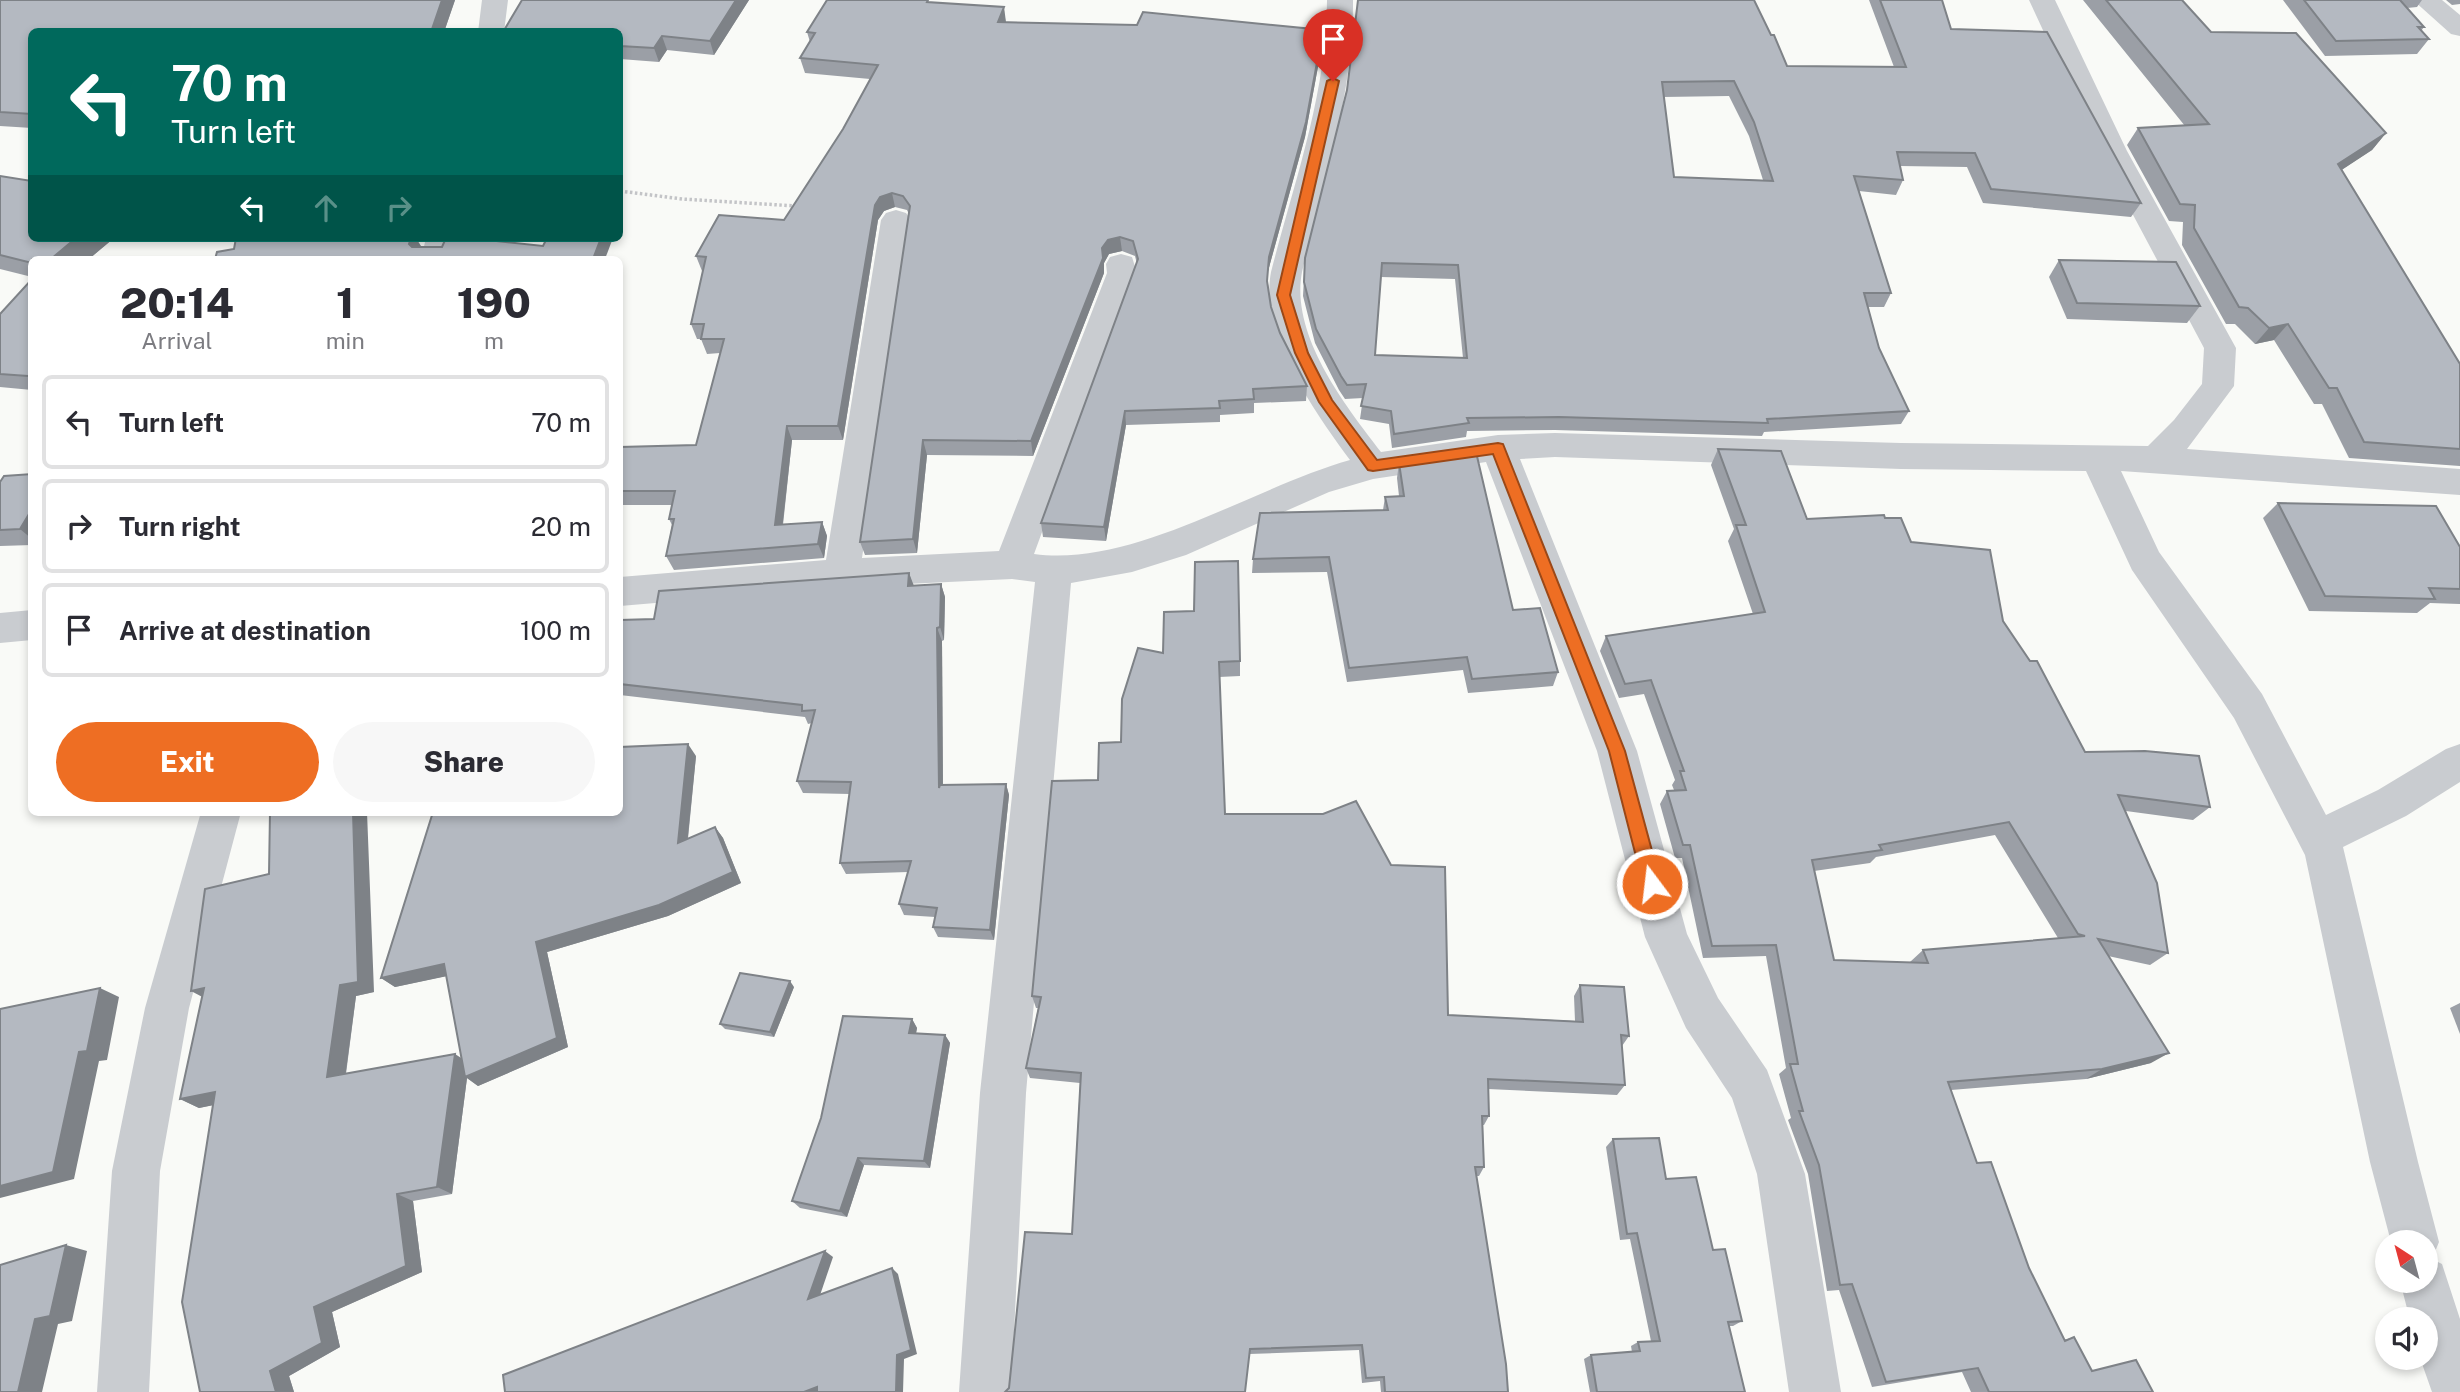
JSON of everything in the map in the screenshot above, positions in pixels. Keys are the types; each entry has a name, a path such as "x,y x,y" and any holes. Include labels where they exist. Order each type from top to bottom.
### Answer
{"street":[{"path":"492,28 495,0"},
{"path":"1340,0 1337,58 1329,104 1283,295 1301,353 1326,402 1373,466"},
{"path":"2042,0 2113,151 2220,348 2218,386 2186,429 2156,459"},
{"path":"2426,0 2460,28"},
{"path":"842,573 895,220"},
{"path":"1012,565 1122,274 1121,264"},
{"path":"623,591 842,573 1012,565 1054,571 1132,558 1173,545 1318,482 1373,466 1498,448 1555,446 1901,456 2156,459 2460,482"},
{"path":"1498,448 1617,751 1666,937 1702,1013 1751,1086 1781,1174 1815,1392"},
{"path":"2098,459 2146,560 2248,706 2325,853 2394,1162 2412,1230"},
{"path":"985,1392 1003,1093 1054,571"},
{"path":"0,628 28,625"},
{"path":"2317,840 2392,803 2460,761"},
{"path":"123,1392 136,1171 167,1008 220,816"},
{"path":"2428,1293 2448,1368 2458,1392"}],"building":[{"path":"0,0 442,0 432,28 28,28 28,114 0,112"},
{"path":"522,0 736,0 710,41 662,36 654,48 623,46 623,28 505,28"},
{"path":"827,0 928,0 927,2 1004,7 998,22 1137,25 1143,12 1323,30 1306,122 1269,257 1267,281 1271,307 1280,333 1307,386 1253,389 1254,399 1219,401 1220,408 1125,411 1104,527 1041,523 1138,259 1133,241 1120,237 1108,240 1102,248 1103,258 1031,441 923,440 913,539 860,542 910,206 903,196 892,193 880,197 875,205 838,426 787,426 775,525 822,522 818,544 666,556 674,519 669,519 675,491 623,491 623,447 696,445 724,339 701,339 704,324 691,324 706,257 696,256 719,215 784,220 843,129 878,65 800,58 815,33 807,32"},
{"path":"1358,0 1754,0 1771,35 1774,35 1787,66 1906,67 1880,0 1942,0 1951,29 2047,32 2141,203 1991,189 1975,153 1897,152 1903,180 1854,176 1891,293 1864,293 1879,348 1909,411 1767,419 1768,423 1559,417 1467,418 1469,423 1394,434 1391,411 1361,406 1366,384 1347,385 1341,376 1316,329 1304,282 1305,258 1347,90","holes":["1734,81 1754,122 1773,181 1674,177 1662,82","1382,263 1458,265 1467,358 1375,355"]},
{"path":"2106,0 2182,0 2211,32 2296,33 2386,133 2338,164 2460,364 2460,449 2364,442 2337,388 2329,388 2288,324 2269,328 2248,308 2239,307 2194,228 2195,205 2180,204 2138,128 2209,124"},
{"path":"2304,0 2400,0 2424,27 2418,27 2429,39 2336,41"},
{"path":"0,176 28,180 28,242 71,242 55,256 28,256 28,262 0,255"},
{"path":"235,242 410,242 412,247 442,247 444,242 506,242 543,246 545,242 599,242 594,256 216,256 217,252 234,249"},
{"path":"2059,260 2176,262 2200,306 2077,303"},
{"path":"28,283 28,376 0,374 0,314"},
{"path":"1718,449 1781,451 1807,519 1884,515 1885,518 1901,518 1911,542 1990,550 2003,621 2030,661 2037,661 2085,752 2145,751 2199,756 2210,807 2118,795 2157,883 2168,953 2098,939 2169,1053 2102,1069 1948,1082 1977,1163 1991,1162 2029,1268 2065,1341 2074,1337 2092,1371 2136,1360 2153,1392 1989,1392 1978,1368 1886,1382 1852,1284 1840,1285 1819,1165 1799,1111 1803,1111 1790,1064 1798,1064 1776,945 1712,946 1690,845 1683,845 1667,791 1686,790 1680,771 1684,771 1651,680 1625,684 1606,636 1765,612 1736,525 1746,525","holes":["2009,822 2078,934 2085,936 1923,950 1928,963 1834,960 1812,860 1882,850 1879,845"]},
{"path":"1476,452 1513,610 1540,608 1558,672 1472,679 1467,657 1349,668 1329,557 1253,559 1260,513 1388,510 1385,497 1404,496 1399,463"},
{"path":"28,474 28,516 20,529 0,530 0,482 4,476"},
{"path":"2278,503 2436,506 2460,547 2460,589 2429,588 2435,599 2325,596"},
{"path":"1238,561 1240,661 1219,662 1225,814 1323,814 1356,801 1391,865 1445,867 1448,1015 1583,1022 1580,985 1624,987 1629,1036 1621,1035 1625,1085 1488,1079 1489,1116 1482,1116 1484,1167 1475,1167 1508,1392 1385,1392 1384,1377 1366,1378 1362,1345 1250,1349 1245,1392 1005,1392 1009,1388 1025,1232 1072,1234 1081,1073 1026,1068 1041,997 1032,996 1052,781 1098,780 1099,743 1121,742 1122,699 1138,648 1163,653 1164,612 1194,611 1195,562"},
{"path":"909,573 908,586 941,584 940,627 937,628 939,788 940,785 1006,784 990,930 933,927 937,908 899,904 911,861 840,863 851,782 797,781 815,710 802,711 802,705 623,684 623,620 654,619 659,591"},
{"path":"688,744 678,843 715,827 733,872 659,905 536,942 557,1038 465,1077 444,964 381,978 432,816 623,816 623,747"},
{"path":"270,816 353,816 358,982 340,985 327,1077 455,1054 437,1187 397,1194 406,1266 314,1307 322,1343 270,1371 276,1392 200,1392 182,1302 215,1092 180,1099 204,988 191,991 205,889 269,874"},
{"path":"740,973 790,981 770,1032 720,1024"},
{"path":"100,988 87,1051 79,1052 53,1172 0,1186 0,1009"},
{"path":"843,1016 912,1019 909,1033 945,1035 924,1161 858,1158 840,1211 792,1201 821,1118"},
{"path":"1659,1138 1666,1179 1696,1177 1713,1250 1725,1249 1742,1321 1728,1322 1745,1392 1597,1392 1591,1355 1640,1351 1638,1342 1660,1341 1637,1233 1627,1234 1613,1139"},
{"path":"66,1245 50,1316 35,1319 18,1392 0,1392 0,1265"},
{"path":"825,1251 808,1299 892,1268 911,1350 897,1355 896,1392 817,1392 817,1387 804,1392 505,1392 503,1375"}],"route":[{"path":"1333,81 1283,295 1301,353 1326,402 1373,466 1498,448 1617,751 1652,884"}]}
